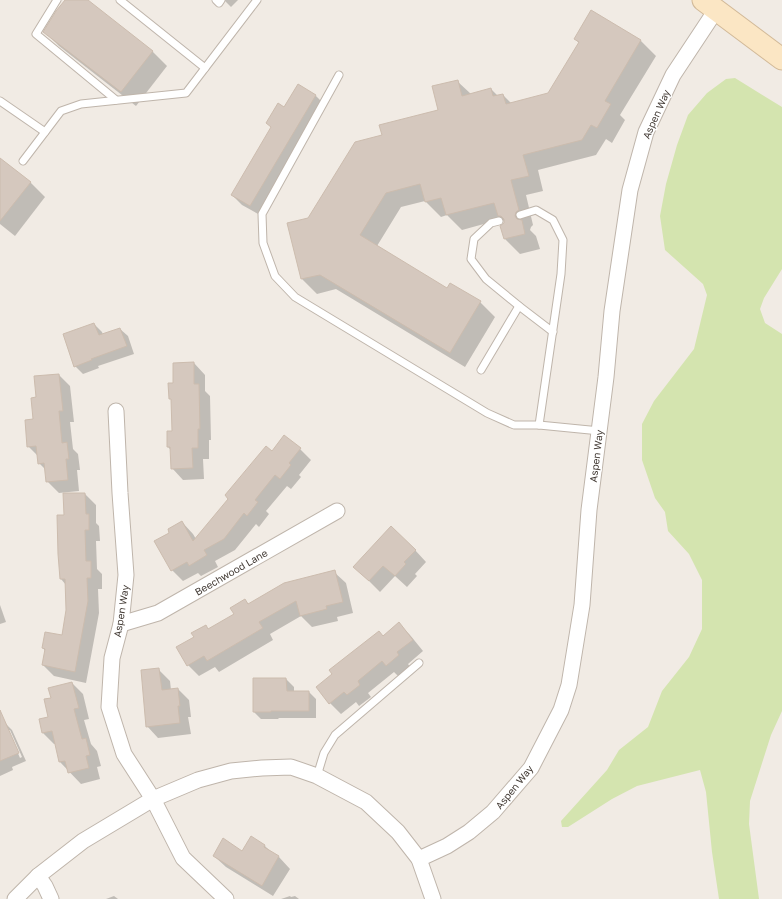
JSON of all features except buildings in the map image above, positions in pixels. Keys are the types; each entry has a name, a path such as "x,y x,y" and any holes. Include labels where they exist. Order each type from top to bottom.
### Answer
{"main road":[{"path":"710,5 782,59"}],"street":[{"name":"Aspen Way","path":"419,859 447,846 469,832 493,812 531,768 561,710 569,685 582,606 589,510 600,431 612,311 630,190 646,132 673,75 710,5"},
{"name":"Aspen Way","path":"116,411 126,575 121,624 112,658 110,707 124,754 154,799 183,858 226,899"},
{"name":"Beechwood Lane","path":"121,624 158,613 337,512"},
{"path":"15,899 38,876 83,841 154,799 198,780 231,771 291,767 317,776 366,802 398,832 419,859 433,899"},
{"path":"38,876 51,899"}],"lane":[{"path":"57,0 36,34 116,100"},
{"path":"120,0 205,68"},
{"path":"216,0 219,2 222,0"},
{"path":"23,161 61,111 81,104 186,93 257,0"},
{"path":"339,75 262,214 263,243 275,276 295,297 487,413 514,425 539,425 600,431"},
{"path":"0,101 45,132"},
{"path":"520,215 536,210 553,220 563,240 561,274 539,425"},
{"path":"499,221 491,223 474,239 471,259 486,279 553,332"},
{"path":"481,370 519,306"},
{"path":"317,776 324,753 335,735 419,663"}],"green space":[{"path":"735,78 782,107 782,269 764,298 760,309 765,323 782,334 782,711 771,735 750,801 749,824 759,899 719,899 712,852 706,792 700,770 637,786 612,799 568,827 562,827 561,821 607,770 619,750 648,727 662,691 689,657 702,629 702,580 689,554 668,531 665,512 655,498 642,460 642,424 654,401 694,349 707,295 703,284 665,250 660,216 666,184 677,145 688,115 707,93 726,79"}]}
